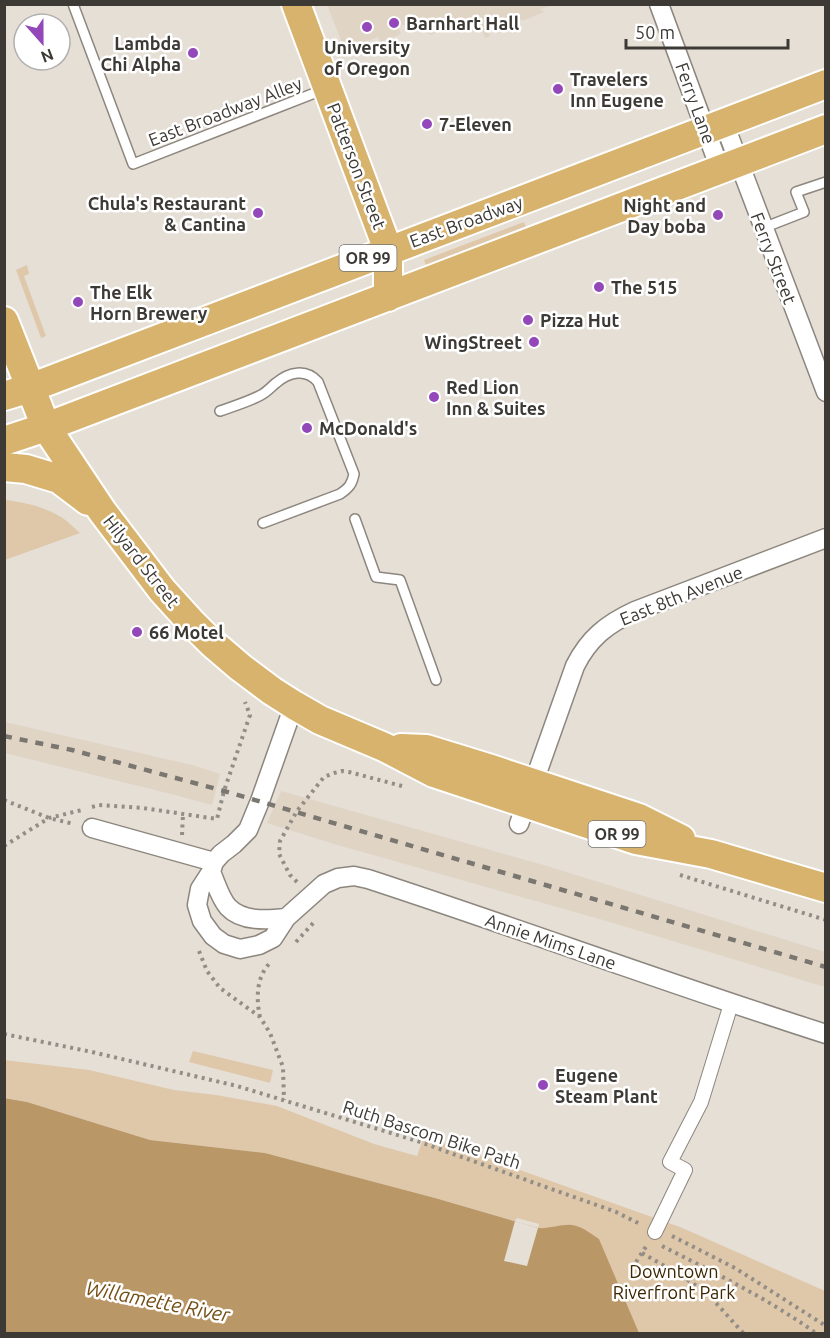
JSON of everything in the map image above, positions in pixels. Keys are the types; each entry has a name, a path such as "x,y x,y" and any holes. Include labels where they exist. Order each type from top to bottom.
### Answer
{"main road":[{"name":"Patterson Street","path":"296,4 388,250 388,297"},
{"name":"East Broadway","path":"17,392 825,84"},
{"path":"4,441 46,427 825,129"},
{"path":"4,321 17,392"},
{"name":"Hilyard Street","path":"17,392 46,427 102,511 162,590 212,643 240,667 294,705 320,720 384,747 426,749 491,769 526,804"},
{"name":"OR 99","path":"4,467 26,469 58,479 102,511"},
{"name":"OR 99","path":"526,804 639,818 711,854 825,888"}],"street":[{"name":"Ferry Lane","path":"659,4 715,127 729,165"},
{"name":"Ferry Street","path":"729,165 763,228 825,392"},
{"name":"East 8th Avenue","path":"526,804 575,666 582,651 595,636 609,624 635,611 825,538"},
{"name":"Annie Mims Lane","path":"294,705 248,830 221,854 200,889 197,905 202,921 213,936 224,944 240,949 259,945 273,938 286,918 324,884 338,878 354,876 497,921 731,1004 825,1034"},
{"path":"92,828 213,867 228,907 242,916 266,920 286,918"},
{"path":"655,1232 685,1170 670,1162 701,1102 731,1004"}],"lane":[{"name":"East Broadway Alley","path":"73,4 133,164 328,88"},
{"path":"763,228 804,212 796,192 825,182"},
{"path":"220,411 260,396 284,377 293,373 304,372 313,376 318,382 354,474 348,489 340,494 263,523"},
{"path":"355,519 376,577 400,580 436,680"}],"path":[{"path":"182,844 183,814 217,819 250,715 241,694"},
{"path":"4,800 49,818 92,828"},
{"path":"293,945 316,920"},
{"path":"194,943 207,971 220,987 260,1017 270,1033 284,1067 284,1100"},
{"path":"260,1017 257,1001 259,984 268,965 276,958"},
{"name":"Ruth Bascom Bike Path","path":"4,1034 92,1052 284,1100 417,1141 537,1183 616,1212 655,1232 669,1234 735,1269 825,1326"},
{"path":"655,1232 662,1245 753,1294 800,1321 817,1334"},
{"path":"642,1253 707,1293 744,1334"}],"shaded area":[{"name":"University of Oregon","path":"327,5 553,5 540,9 544,12 522,21 521,19 499,27 501,32 498,33 496,30 489,32 490,36 485,38 477,17 430,35 418,23 410,26 408,23 398,27 401,34 381,42 378,37 345,50"},
{"path":"5,722 192,765 220,774 212,805 5,753"},
{"path":"281,791 547,866 825,952 825,987 267,823"}],"green space":[{"path":"524,222 528,232 427,269 424,260"},
{"path":"27,265 29,274 24,276 46,336 41,338 16,270"},
{"path":"5,500 48,510 64,519 80,533 5,560"},
{"path":"193,1051 273,1070 270,1083 189,1062"},
{"name":"Downtown Riverfront Park","path":"4,1060 89,1070 174,1090 277,1106 374,1144 417,1156 424,1136 680,1227 825,1291 825,1333 639,1333 546,1228 538,1228 539,1224 517,1218 515,1221 265,1153 150,1140 27,1102 5,1098"}],"water":[{"name":"Willamette River","path":"4,1098 27,1102 150,1140 265,1153 538,1228 568,1225 579,1227 599,1239 639,1333 5,1333"}],"pier":[{"path":"515,1221 538,1228 527,1266 504,1261"}],"railway":[{"path":"4,736 72,750 224,791 826,967"}],"place":[{"name":"Barnhart Hall","path":"394,23"},
{"name":"University of Oregon","path":"367,27"},
{"name":"Lambda Chi Alpha","path":"193,53"},
{"name":"Travelers Inn Eugene","path":"558,89"},
{"name":"7-Eleven","path":"427,124"},
{"name":"Chula's Restaurant & Cantina","path":"258,213"},
{"name":"Night and Day boba","path":"718,215"},
{"name":"The 515","path":"599,287"},
{"name":"The Elk Horn Brewery","path":"78,302"},
{"name":"Pizza Hut","path":"528,320"},
{"name":"WingStreet","path":"534,342"},
{"name":"Red Lion Inn & Suites","path":"434,397"},
{"name":"McDonald's","path":"307,428"},
{"name":"66 Motel","path":"137,632"},
{"name":"Eugene Steam Plant","path":"543,1085"}]}
